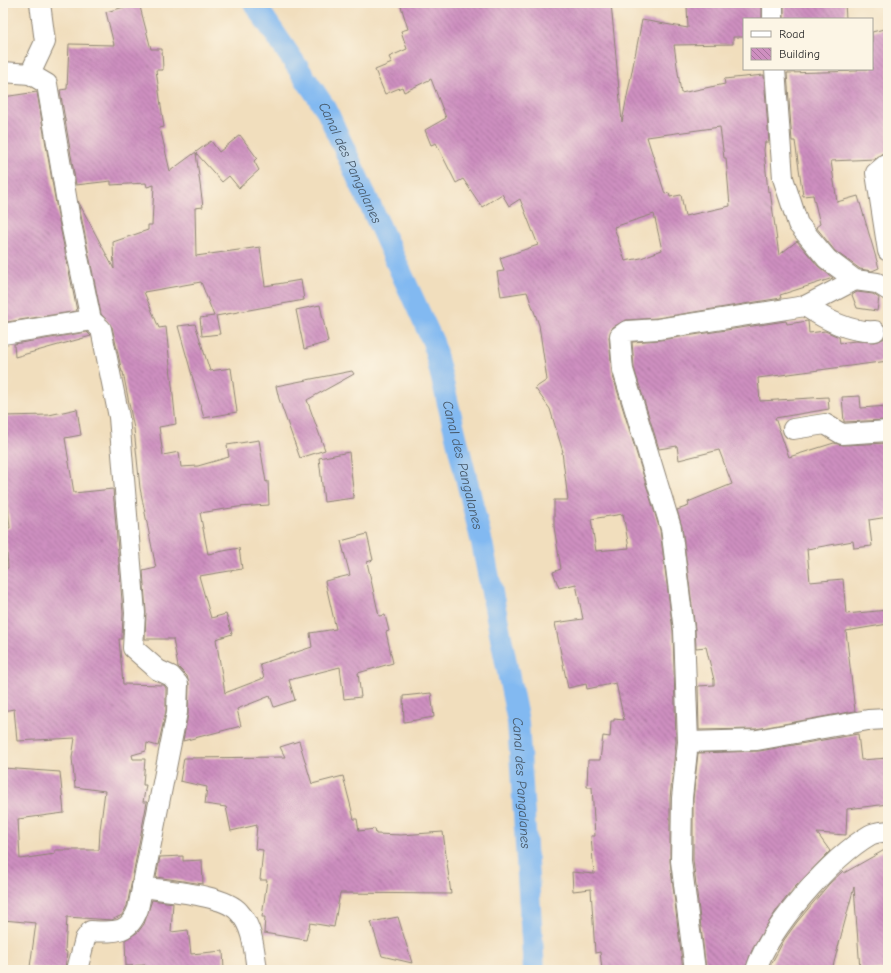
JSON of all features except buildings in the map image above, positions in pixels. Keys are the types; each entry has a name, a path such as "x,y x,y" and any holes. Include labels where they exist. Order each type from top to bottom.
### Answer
{"street":[{"path":"30,74 45,42 40,3"},
{"path":"773,3 774,18"},
{"path":"775,70 783,178 798,224 827,259 855,280 877,283 888,290"},
{"path":"3,72 30,74 47,84 69,214 91,320 101,329 119,417 135,613 133,648 158,670 171,676 178,684 177,712 138,909 134,920 124,929 114,932 91,931 85,939 77,970"},
{"path":"888,163 876,172 888,251"},
{"path":"695,970 681,861 682,798 688,742 684,630 671,528 623,370 620,336 627,331 658,329 804,306 855,280"},
{"path":"804,306 828,321 865,332 874,331"},
{"path":"3,334 91,320"},
{"path":"793,429 825,424 842,434 888,431"},
{"path":"688,742 757,740 868,720 888,719"},
{"path":"756,970 760,955 782,922 826,869 871,834 888,831"},
{"path":"142,887 221,900 239,911 247,924 254,944 257,970"}],"waterway":[{"name":"Canal des Pangalanes","path":"254,3 326,109 433,342 482,543 518,722 534,970"}]}
